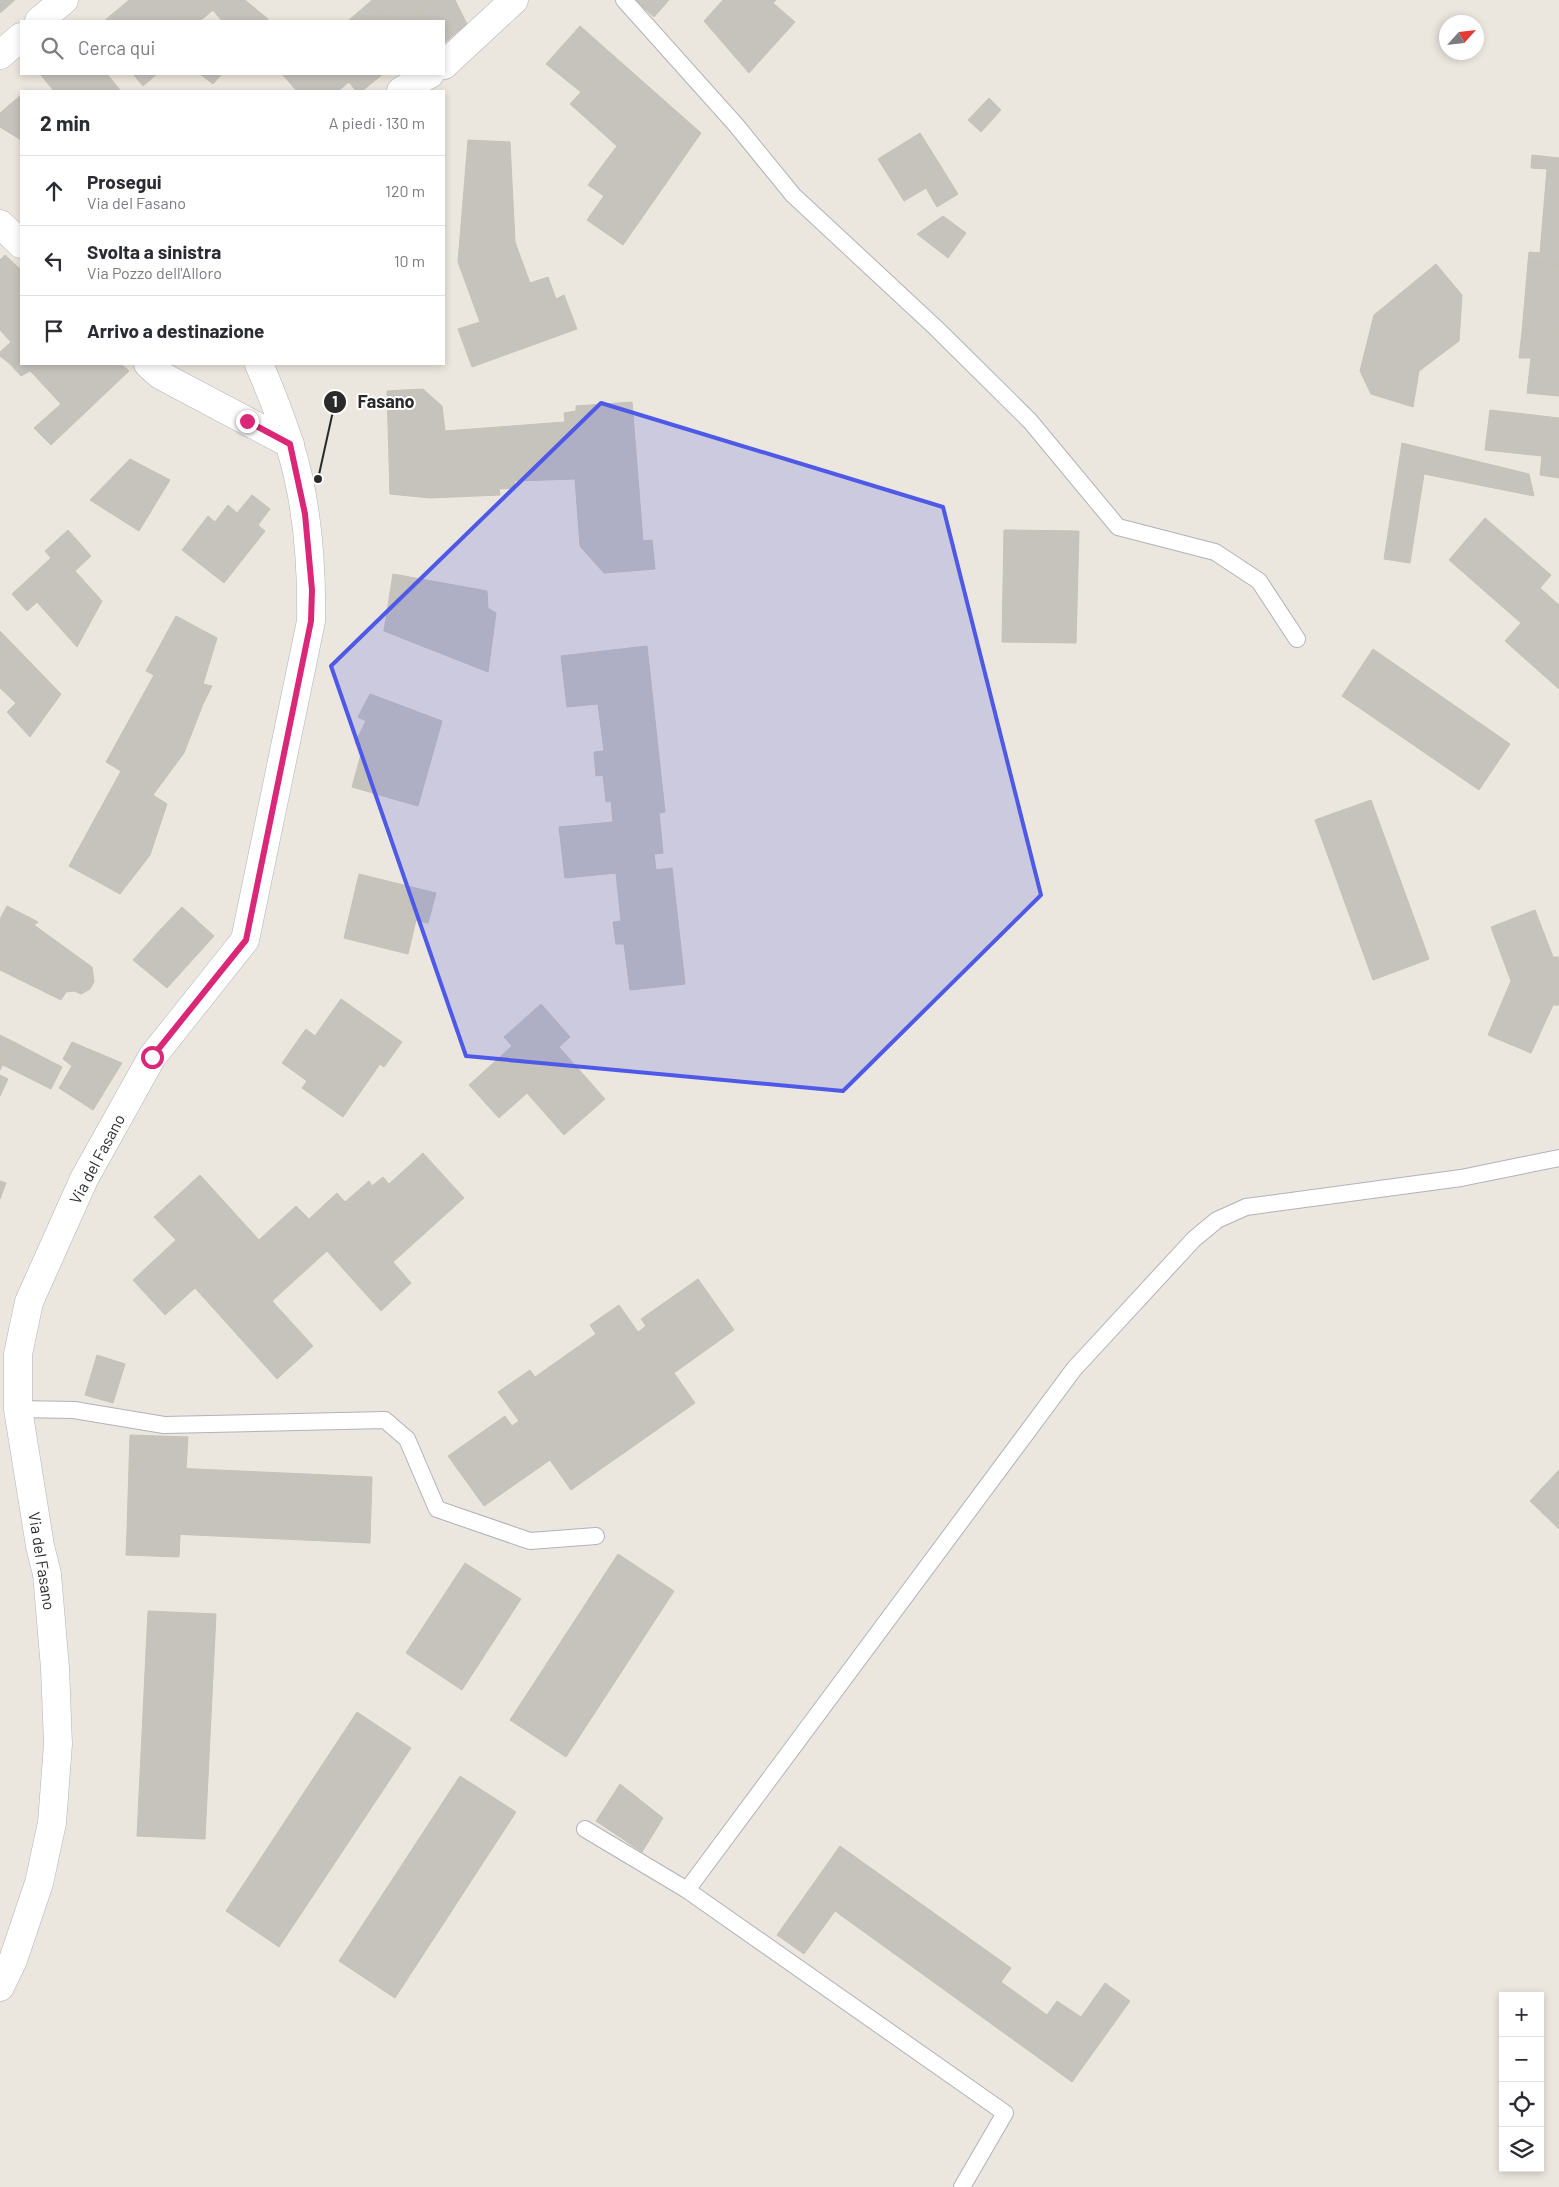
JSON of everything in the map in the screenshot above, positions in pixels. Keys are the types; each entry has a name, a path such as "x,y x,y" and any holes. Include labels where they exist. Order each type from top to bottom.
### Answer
{"street":[{"path":"40,20 64,0"},
{"path":"445,64 514,0"},
{"path":"0,55 20,38"},
{"path":"403,90 428,75"},
{"path":"0,224 20,243"},
{"path":"149,365 160,375 290,444"},
{"name":"Via del Fasano","path":"0,1987 13,1960 40,1883 52,1823 58,1744 55,1668 47,1574 40,1546 18,1409 18,1354 29,1302 84,1179 152,1057 246,940 311,621 312,590 305,514 290,444 260,365"}],"lane":[{"path":"624,0 736,125 793,195 936,328 1030,421 1118,527 1215,552 1259,581 1297,639"},
{"path":"687,1890 1074,1369 1194,1239 1216,1220 1246,1207 1461,1178 1559,1158"},
{"path":"18,1409 74,1410 164,1425 385,1420 407,1438 438,1509 530,1542 596,1536"},
{"path":"585,1829 687,1890 1005,2113 962,2187"}],"highlighted area":[{"path":"601,403 943,507 1041,895 843,1091 466,1056 331,666"}],"building":[{"path":"0,0 15,0 0,13"},
{"path":"129,0 166,0 182,20 105,20"},
{"path":"166,0 213,0 208,4 213,10 201,20 182,20"},
{"path":"213,0 245,0 268,19 221,20 208,4"},
{"path":"372,0 412,0 423,20 390,20"},
{"path":"372,0 390,20 373,20 363,8"},
{"path":"412,0 441,0 419,12"},
{"path":"441,0 455,0 467,24 445,42 445,20 423,20 419,12"},
{"path":"635,0 669,0 654,17"},
{"path":"723,0 776,0 773,3 795,22 749,73 704,21"},
{"path":"363,8 373,20 349,20"},
{"path":"580,26 701,133 623,245 587,220 604,196 588,185 617,146 570,104 581,92 546,64"},
{"path":"41,75 108,75 120,90 53,90"},
{"path":"134,75 156,75 143,86"},
{"path":"201,75 221,75 213,84"},
{"path":"283,75 382,75 363,90 355,90 349,82 339,90 296,90"},
{"path":"20,96 20,139 0,127 0,113"},
{"path":"989,98 1001,110 981,132 968,120"},
{"path":"920,133 935,157 893,183 878,159"},
{"path":"468,140 510,142 515,242 530,283 548,277 556,299 564,295 577,329 472,367 458,329 480,322 458,262"},
{"path":"1532,155 1559,158 1559,265 1528,262 1529,252 1540,253 1547,169 1531,168"},
{"path":"935,157 958,194 937,207 926,188 904,201 893,183"},
{"path":"943,216 966,233 948,258 917,234"},
{"path":"5,255 20,269 20,355 10,364 0,356 0,352 11,342 0,330 0,260"},
{"path":"1528,262 1559,265 1559,335 1522,332"},
{"path":"1436,264 1462,295 1459,341 1419,371 1413,407 1371,394 1360,371 1374,315"},
{"path":"1522,332 1559,335 1559,396 1527,393 1531,358 1519,358"},
{"path":"20,355 20,365 47,365 35,376 30,371 21,376 10,364"},
{"path":"47,365 122,365 129,371 51,445 34,428 61,404 35,376"},
{"path":"423,389 442,406 445,431 565,422 564,413 576,411 576,406 632,402 643,541 652,540 655,569 604,573 580,546 575,479 514,481 515,488 499,489 500,495 430,498 390,494 387,391"},
{"path":"1490,410 1559,418 1559,478 1540,475 1542,456 1485,450"},
{"path":"1402,443 1529,474 1534,496 1424,474 1410,563 1384,559"},
{"path":"130,459 170,480 139,531 90,500"},
{"path":"252,495 270,509 258,525 265,531 224,583 182,550 208,516 215,522 228,505 237,513"},
{"path":"1485,518 1551,575 1540,588 1559,605 1559,689 1505,641 1521,623 1449,560"},
{"path":"68,530 91,556 75,571 102,601 77,647 37,602 27,611 12,594 51,558 45,551"},
{"path":"1004,530 1079,531 1076,643 1002,642"},
{"path":"393,574 487,591 488,608 496,613 488,672 384,631"},
{"path":"176,616 217,638 203,684 212,686 184,753 153,795 167,804 150,855 120,894 69,866 121,771 106,762 154,675 146,671"},
{"path":"0,631 61,694 30,737 7,712 16,703 0,688"},
{"path":"647,646 665,812 659,813 663,853 654,854 656,870 672,868 685,984 630,990 624,944 616,944 613,922 621,921 616,873 565,878 559,827 613,822 611,801 606,802 603,775 596,776 594,752 604,751 598,704 567,707 561,656"},
{"path":"1373,649 1510,744 1479,790 1342,696"},
{"path":"370,694 442,721 418,806 352,787 363,747 355,743 366,721 358,717"},
{"path":"1371,800 1429,959 1373,980 1315,820"},
{"path":"359,874 436,893 428,923 352,904"},
{"path":"352,904 416,920 408,954 344,938"},
{"path":"7,906 38,922 34,925 92,967 94,982 90,989 81,994 74,991 66,992 61,1000 0,970 0,919"},
{"path":"182,907 214,936 167,988 150,974 177,944 160,930"},
{"path":"1535,910 1553,957 1559,957 1559,1005 1553,1005 1531,1053 1488,1035 1511,981 1491,927"},
{"path":"160,930 177,944 150,974 133,960"},
{"path":"341,999 402,1042 384,1067 380,1064 343,1117 302,1088 307,1081 282,1063 306,1029 315,1036"},
{"path":"541,1004 570,1037 559,1047 605,1099 564,1135 527,1093 499,1118 469,1085 512,1046 504,1037"},
{"path":"0,1035 14,1042 0,1070"},
{"path":"14,1042 62,1067 51,1089 3,1065"},
{"path":"72,1042 122,1063 93,1110 59,1088 72,1066 63,1059"},
{"path":"0,1075 8,1079 0,1096"},
{"path":"423,1153 464,1198 393,1262 411,1283 381,1311 327,1251 272,1301 313,1346 277,1379 195,1288 165,1315 133,1280 176,1240 154,1217 200,1175 259,1240 296,1206 309,1219 337,1193 345,1202 369,1181 372,1186 383,1177 389,1184"},
{"path":"0,1181 6,1183 0,1199"},
{"path":"698,1279 734,1330 674,1373 695,1403 571,1490 550,1460 484,1506 448,1456 505,1416 512,1426 519,1421 498,1392 530,1370 535,1377 596,1334 590,1325 619,1305 638,1332 646,1326 641,1319"},
{"path":"97,1355 125,1364 113,1403 85,1395"},
{"path":"130,1435 188,1437 186,1469 129,1466"},
{"path":"129,1466 372,1477 370,1543 127,1532"},
{"path":"1559,1470 1559,1529 1530,1501"},
{"path":"127,1532 180,1535 179,1557 126,1555"},
{"path":"618,1554 674,1591 566,1757 510,1720"},
{"path":"465,1563 521,1599 462,1690 406,1653"},
{"path":"148,1611 216,1614 205,1839 137,1836"},
{"path":"357,1712 411,1748 279,1947 226,1911"},
{"path":"460,1776 516,1812 395,1998 339,1961"},
{"path":"620,1784 663,1818 642,1852 596,1821"},
{"path":"840,1846 1011,1968 1001,1982 1047,2015 1057,2001 1081,2017 1105,1983 1130,2001 1072,2082 835,1911 804,1954 777,1935"}],"place":[{"name":"Fasano","path":"318,479"}],"route":[{"path":"152,1057 246,940 311,621 312,590 305,514 290,444 247,421"}]}
